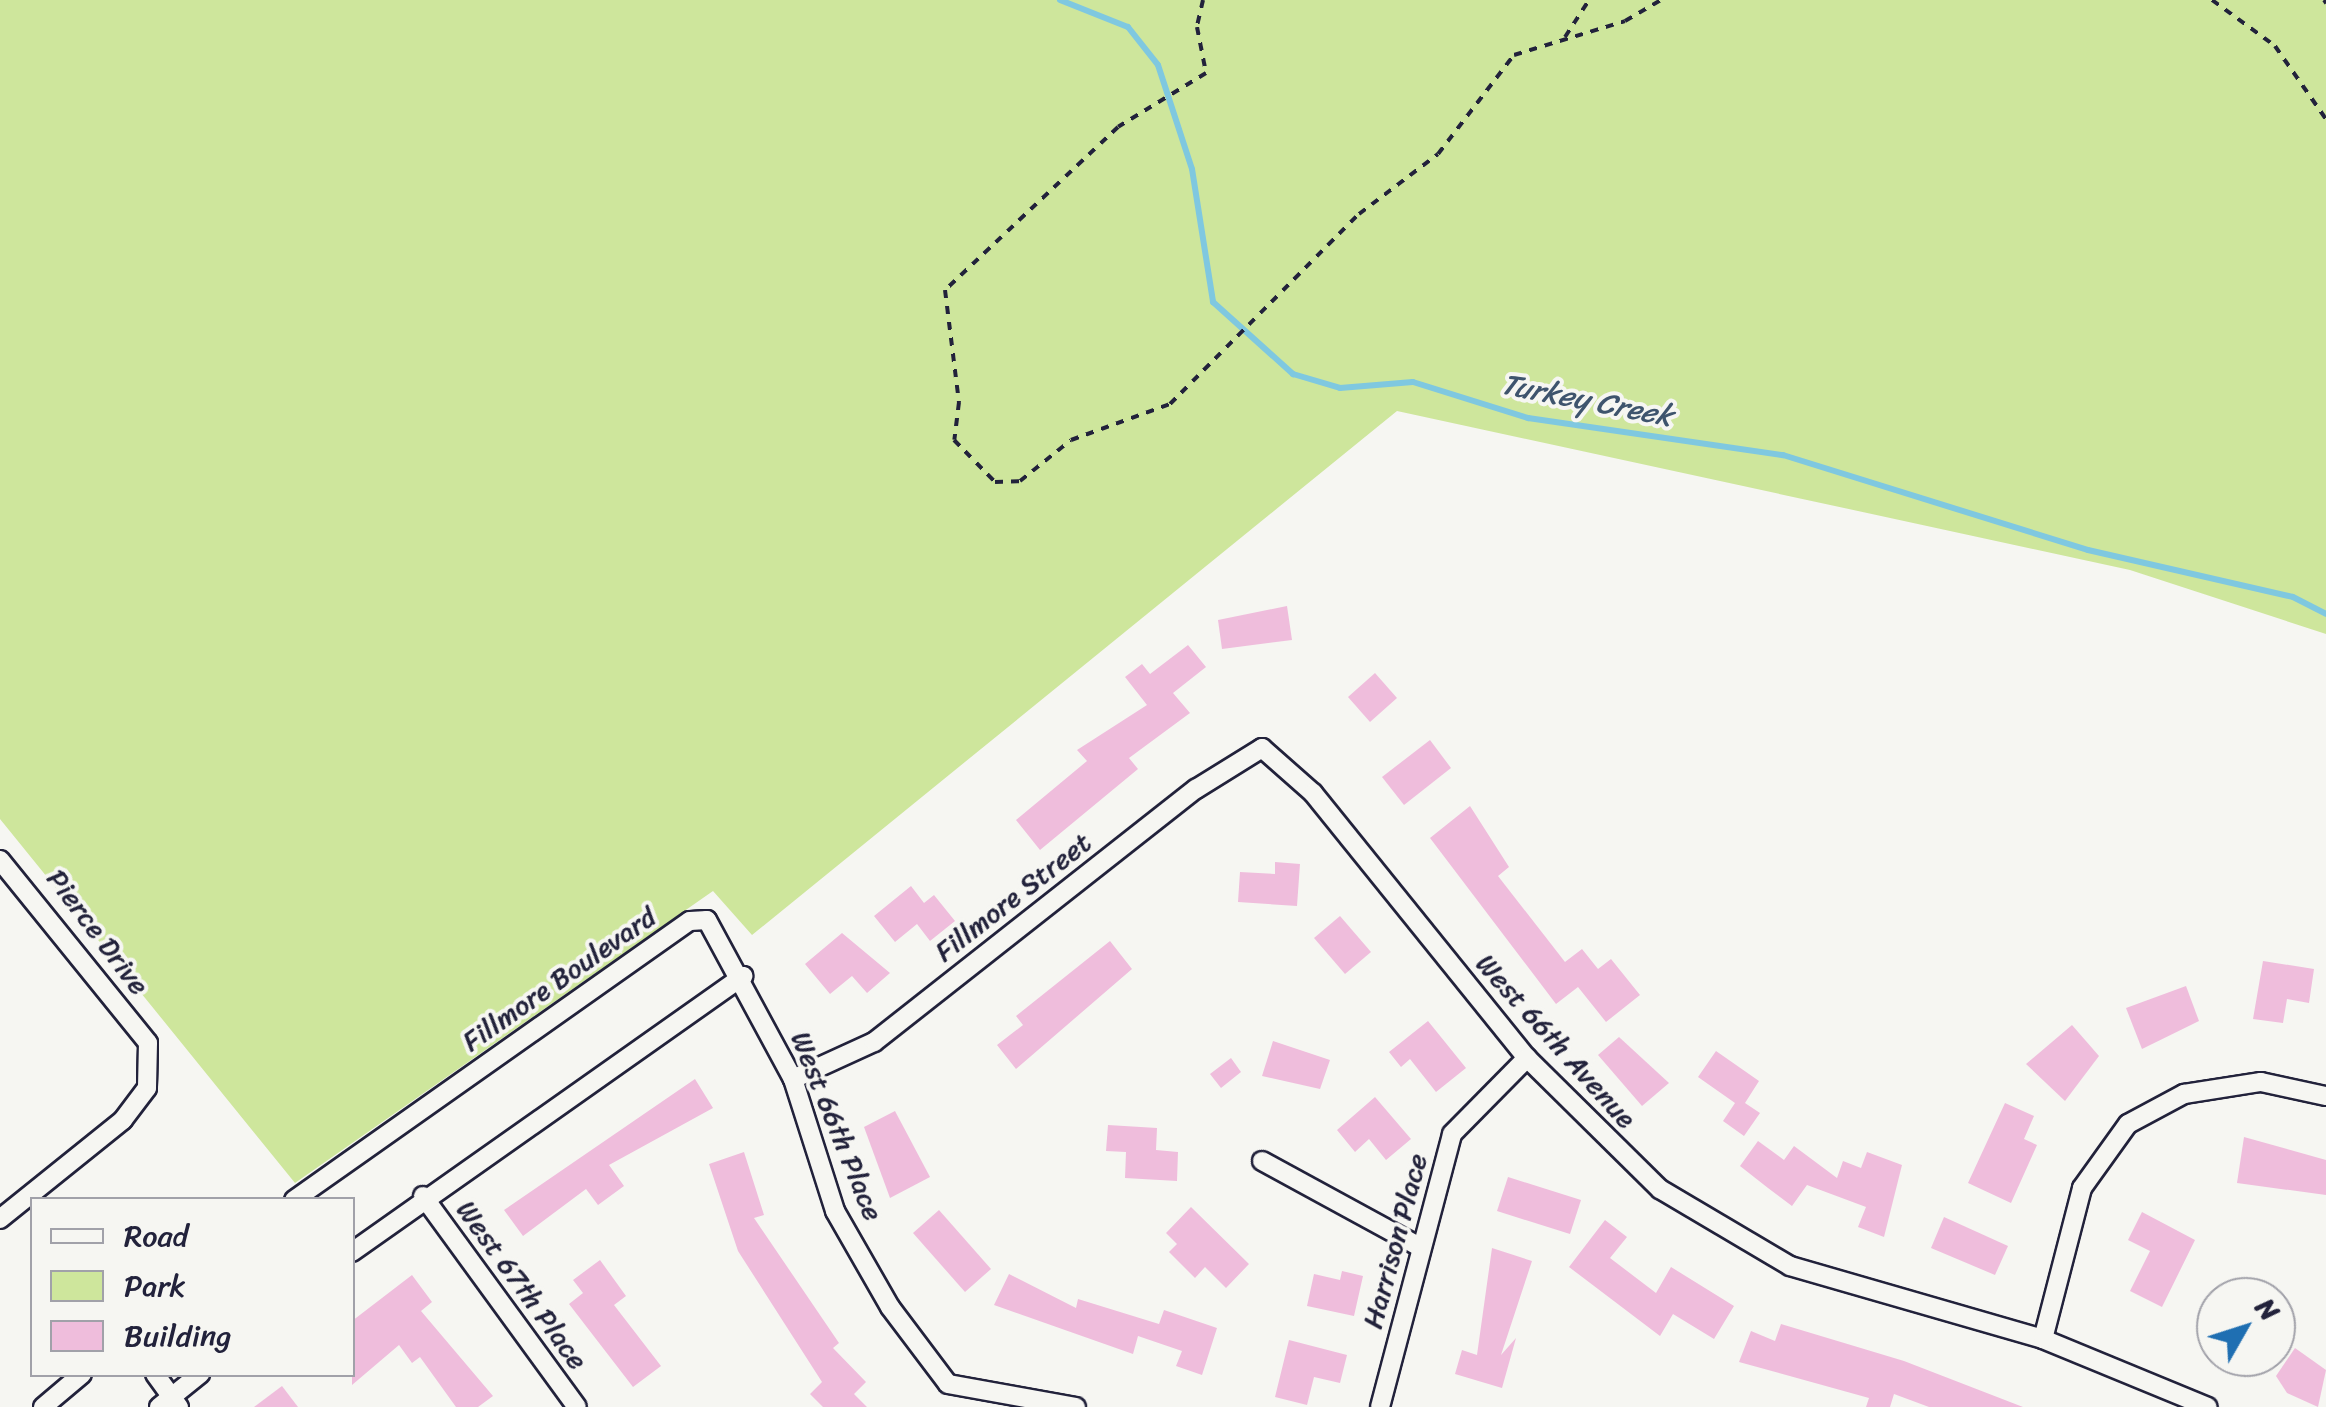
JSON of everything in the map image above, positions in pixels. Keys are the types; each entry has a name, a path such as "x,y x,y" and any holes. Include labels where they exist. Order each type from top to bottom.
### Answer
{"street":[{"name":"West 66th Avenue","path":"1262,748 1313,793 1527,1058 1610,1145 1723,1230 1790,1266 2043,1339 2208,1407"},
{"name":"Fillmore Street","path":"792,1080 874,1042 1196,789 1262,748"},
{"name":"Pierce Drive","path":"0,860 148,1043 147,1088 123,1120 0,1219"},
{"name":"Fillmore Boulevard","path":"298,1197 690,921 707,920 743,976"},
{"name":"West 66th Place","path":"743,976 792,1080 835,1211 948,1384 1076,1407"},
{"path":"355,1250 422,1196 743,976"},
{"name":"Harrison Place","path":"1380,1407 1452,1134 1527,1058"},
{"path":"2043,1339 2082,1188 2128,1124 2184,1094 2261,1082 2326,1096"},
{"path":"1262,1161 1420,1247"},
{"name":"West 67th Place","path":"422,1196 577,1407"},
{"path":"42,1407 78,1377"},
{"path":"156,1377 170,1404 197,1377"}],"path":[{"path":"1203,0 1197,27 1209,67 1200,79 1136,114 946,290 959,402 954,440 982,476 1020,481 1090,431 1152,416 1358,214 1438,154 1503,64 1661,0"},
{"path":"1565,37 1589,0"},
{"path":"2212,0 2275,46 2326,119"}],"green space":[{"path":"0,0 2326,0 2326,634 2130,570 1397,411 752,935 713,891 295,1183 0,819"}],"building":[{"path":"1287,606 1292,640 1222,649 1218,620"},
{"path":"1188,645 1206,667 1173,693 1190,713 1129,758 1138,769 1040,850 1016,820 1087,761 1077,750 1147,705 1125,677 1142,664 1150,674"},
{"path":"1375,673 1397,698 1370,722 1348,697"},
{"path":"1430,740 1451,768 1404,805 1382,777"},
{"path":"1470,806 1509,867 1498,876 1565,962 1582,949 1598,969 1611,959 1640,995 1606,1022 1578,987 1556,1004 1430,838"},
{"path":"1275,862 1300,864 1297,906 1238,902 1240,872 1275,874"},
{"path":"911,886 924,903 934,895 955,921 930,941 917,924 895,942 874,916"},
{"path":"1340,916 1371,952 1345,974 1314,938"},
{"path":"842,933 890,973 867,993 852,976 830,994 805,964"},
{"path":"1110,941 1132,969 1016,1069 997,1045 1023,1025 1016,1016"},
{"path":"2263,961 2314,969 2309,1003 2287,999 2283,1023 2253,1019"},
{"path":"2186,986 2199,1021 2142,1049 2126,1008"},
{"path":"1428,1021 1466,1068 1436,1092 1410,1059 1401,1067 1389,1052"},
{"path":"2072,1025 2099,1056 2065,1101 2026,1064"},
{"path":"1619,1037 1669,1083 1642,1106 1598,1055"},
{"path":"1273,1041 1330,1060 1320,1089 1262,1076"},
{"path":"1716,1051 1759,1081 1745,1103 1760,1113 1744,1136 1723,1121 1735,1103 1698,1077"},
{"path":"1231,1058 1241,1072 1221,1088 1210,1074"},
{"path":"695,1079 713,1108 609,1165 624,1186 598,1205 586,1189 523,1236 504,1210"},
{"path":"1375,1097 1411,1139 1386,1160 1369,1139 1355,1152 1337,1130"},
{"path":"2005,1103 2034,1116 2024,1139 2037,1145 2011,1203 1968,1183"},
{"path":"895,1111 930,1177 890,1198 864,1127"},
{"path":"1108,1125 1157,1128 1156,1150 1178,1152 1177,1181 1125,1178 1126,1152 1106,1151"},
{"path":"2244,1137 2326,1160 2326,1195 2237,1183"},
{"path":"1758,1141 1784,1160 1794,1146 1837,1178 1843,1161 1861,1168 1867,1152 1902,1165 1884,1237 1858,1227 1866,1207 1807,1185 1792,1206 1768,1188 1740,1166"},
{"path":"744,1152 764,1215 754,1218 839,1343 833,1348 866,1382 854,1394 867,1407 823,1407 810,1394 822,1382 738,1251 709,1164"},
{"path":"1508,1177 1581,1200 1570,1234 1497,1211"},
{"path":"1191,1207 1249,1264 1226,1288 1205,1267 1195,1278 1169,1252 1177,1244 1166,1233"},
{"path":"939,1210 991,1269 965,1292 913,1233"},
{"path":"2142,1212 2195,1240 2162,1307 2130,1291 2150,1251 2128,1240"},
{"path":"1944,1217 2008,1246 1995,1275 1931,1248"},
{"path":"1605,1220 1627,1237 1610,1258 1656,1293 1671,1267 1734,1306 1714,1339 1673,1314 1660,1336 1569,1267"},
{"path":"1492,1248 1532,1261 1501,1355 1516,1338 1502,1388 1455,1374 1462,1350 1477,1355"},
{"path":"600,1260 626,1296 614,1305 661,1366 633,1387 569,1304 583,1293 573,1280"},
{"path":"1342,1271 1363,1276 1354,1316 1307,1306 1314,1274 1340,1280"},
{"path":"1009,1274 1076,1308 1078,1299 1159,1324 1164,1310 1217,1328 1202,1375 1176,1366 1182,1351 1138,1336 1133,1354 994,1305"},
{"path":"412,1275 432,1302 421,1311 493,1396 478,1407 456,1407 420,1357 412,1363 399,1345 352,1385 355,1319"},
{"path":"1781,1324 1904,1361 2023,1407 1929,1407 1894,1394 1890,1407 1866,1407 1869,1398 1739,1362 1751,1331 1775,1341"},
{"path":"1289,1340 1347,1355 1340,1383 1314,1377 1307,1405 1275,1397"},
{"path":"2296,1349 2326,1370 2318,1407 2287,1393 2277,1377 2296,1377"},
{"path":"282,1386 298,1407 254,1407"}],"waterway":[{"name":"Turkey Creek","path":"1060,0 1128,27 1158,65 1192,169 1213,302 1293,374 1340,388 1413,382 1528,418 1783,455 2088,550 2293,597 2326,614"}]}
